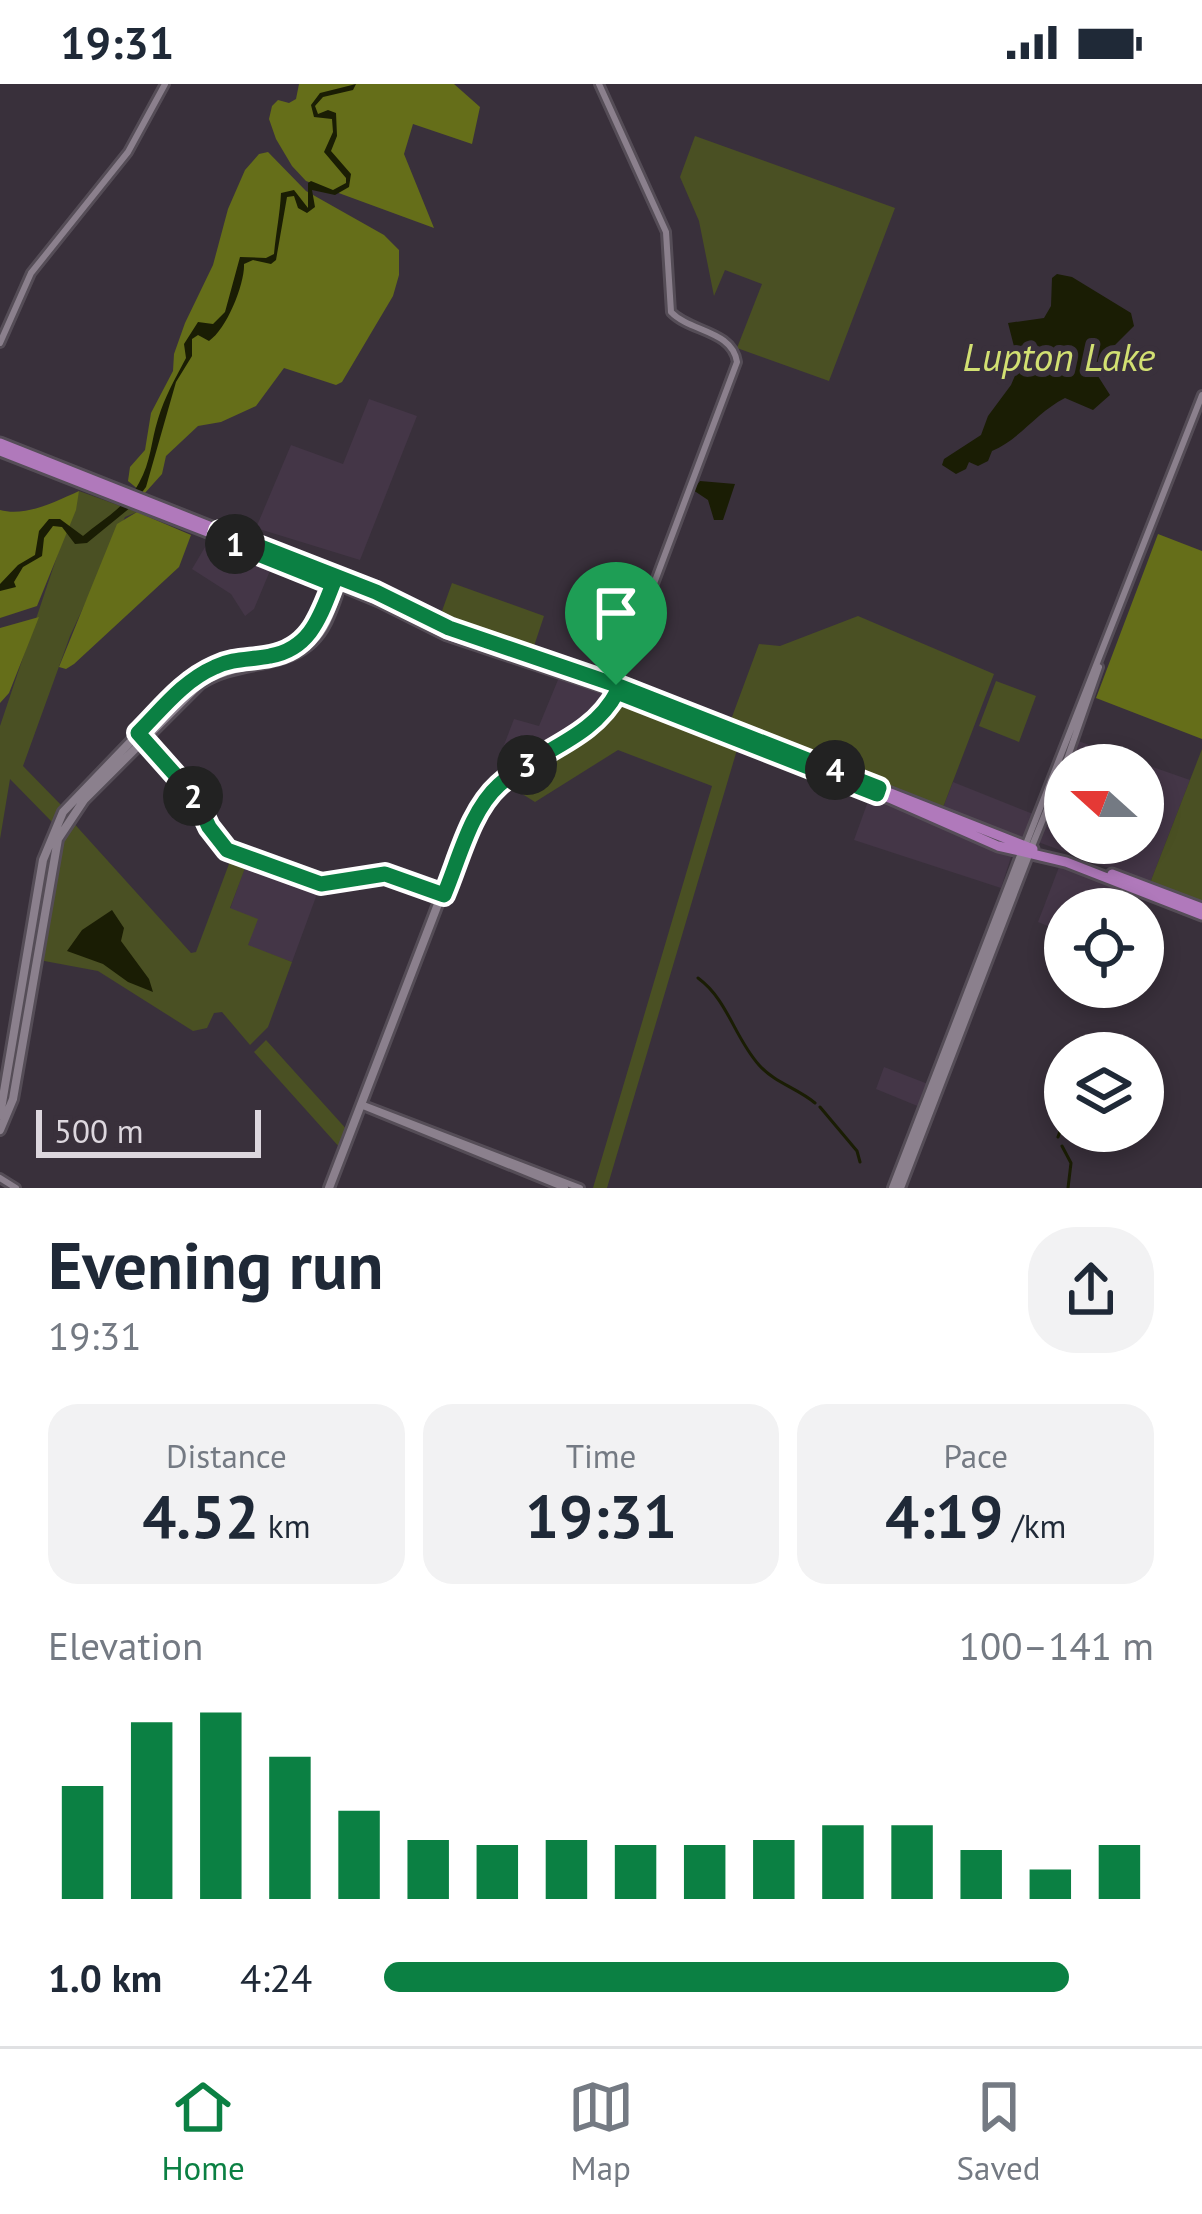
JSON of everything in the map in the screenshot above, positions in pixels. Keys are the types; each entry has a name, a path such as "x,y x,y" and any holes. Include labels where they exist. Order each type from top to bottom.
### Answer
{"main road":[{"path":"5,449 337,583 395,600 448,631 546,662 878,790 970,831 1026,851 1064,856 1202,911"},
{"path":"0,1130 13,1099 55,846 73,812 187,683 223,663 281,653 304,640 337,583"},
{"path":"332,1188 442,894 481,807 511,773 594,724 615,689"},
{"path":"0,1115 47,844 67,806 140,736"},
{"path":"896,1188 1026,851"}],"street":[{"path":"0,343 31,273 128,152 165,84"},
{"path":"599,84 666,232 670,312 726,341 735,351 736,362 615,689"},
{"path":"1068,744 1202,395"},
{"path":"140,736 195,797 227,850 321,884 385,874 442,894"},
{"path":"1026,851 1044,808"},
{"path":"364,1105 565,1188"},
{"path":"364,1105 580,1188"},
{"path":"0,1178 16,1188"}],"shaded area":[{"path":"369,399 417,416 360,560 256,528 291,445 343,464"},
{"path":"211,537 224,542 223,547 272,566 254,609 245,616 231,594 192,569"},
{"path":"560,675 605,692 603,699 578,725 526,755 504,745 514,719 539,726"},
{"path":"1164,771 1190,780 1164,847"},
{"path":"953,782 1033,814 1022,843 942,810"},
{"path":"871,793 1012,854 1001,888 854,840"},
{"path":"1098,864 1157,864 1150,883"},
{"path":"245,867 317,894 292,962 248,946 230,909"},
{"path":"1059,867 1116,888 1051,888"},
{"path":"884,1067 928,1084 920,1107 876,1089"}],"green space":[{"path":"299,84 454,84 480,107 472,144 413,124 404,154 434,228 306,181 292,166 269,119 278,100 289,103 296,99"},
{"path":"695,136 895,208 829,381 737,348 762,284 725,270 714,296 699,221 680,177"},
{"path":"268,152 306,191 384,235 399,250 393,296 342,382 336,385 284,368 256,406 221,422 198,426 166,456 162,474 144,494 128,481 130,467 145,450 151,413 173,371 185,323 213,265 228,209 245,170 259,154"},
{"path":"79,491 137,512 125,517 70,636 23,766 62,806 53,823 10,779 0,839 0,726"},
{"path":"79,491 76,510 37,606 0,618 0,510 30,510"},
{"path":"137,512 191,535 179,567 74,664 59,667 117,524"},
{"path":"1158,534 1202,551 1202,739 1096,698"},
{"path":"452,583 544,616 533,649 467,629 442,611"},
{"path":"858,616 994,674 942,810 729,725 759,644 780,646"},
{"path":"39,617 9,693 0,703 0,628"},
{"path":"996,681 1036,696 1019,742 979,726"},
{"path":"620,696 739,743 607,1188 593,1188 712,786 618,750 535,802 505,783 598,723"},
{"path":"1202,749 1202,904 1150,883 1157,864 1164,864 1164,847"},
{"path":"70,819 191,953 196,952 232,856 319,888 317,894 245,868 230,908 258,919 248,945 292,962 268,1027 250,1045 222,1012 214,1013 207,1028 193,1031 98,971 39,960 56,847"},
{"path":"266,1040 349,1132 341,1149 254,1052"}],"water":[{"path":"356,84 353,90 323,97 315,106 318,114 336,113 337,136 331,151 351,174 349,187 335,195 312,190 315,207 307,213 298,208 294,196 287,197 276,260 244,264 238,294 222,327 209,341 198,335 192,339 192,356 176,382 146,487 131,507 87,543 75,544 62,527 53,526 44,538 42,556 23,567 16,587 0,591 0,584 18,565 35,555 39,531 49,519 60,519 83,536 134,491 146,467 164,403 186,358 184,344 198,322 213,324 225,312 240,257 274,254 281,193 294,190 308,208 311,181 333,190 346,183 324,152 333,132 332,119 314,117 311,105 320,93"},
{"name":"Lupton Lake","path":"1057,274 1072,277 1131,313 1134,326 1096,373 1110,395 1093,410 1065,398 992,451 988,461 978,466 969,462 956,474 942,465 944,459 981,435 1019,366 1008,323 1044,318 1051,306 1052,278"},
{"path":"700,481 735,484 723,520 714,520 708,500 693,490"},
{"path":"112,910 124,928 121,941 153,992 103,964 67,951 82,930"}],"waterway":[{"path":"698,978 717,997 759,1065 815,1103"},
{"path":"820,1107 857,1151 860,1162"},
{"path":"1065,1152 1071,1163 1068,1188"}],"route":[{"path":"220,531 395,600 449,628 616,685 879,788 877,794 617,692 594,724 494,789 481,807 444,895 385,874 321,884 227,850 195,797 138,733 195,677 223,663 288,650 304,640 319,621 333,584 218,538 220,531"}]}
